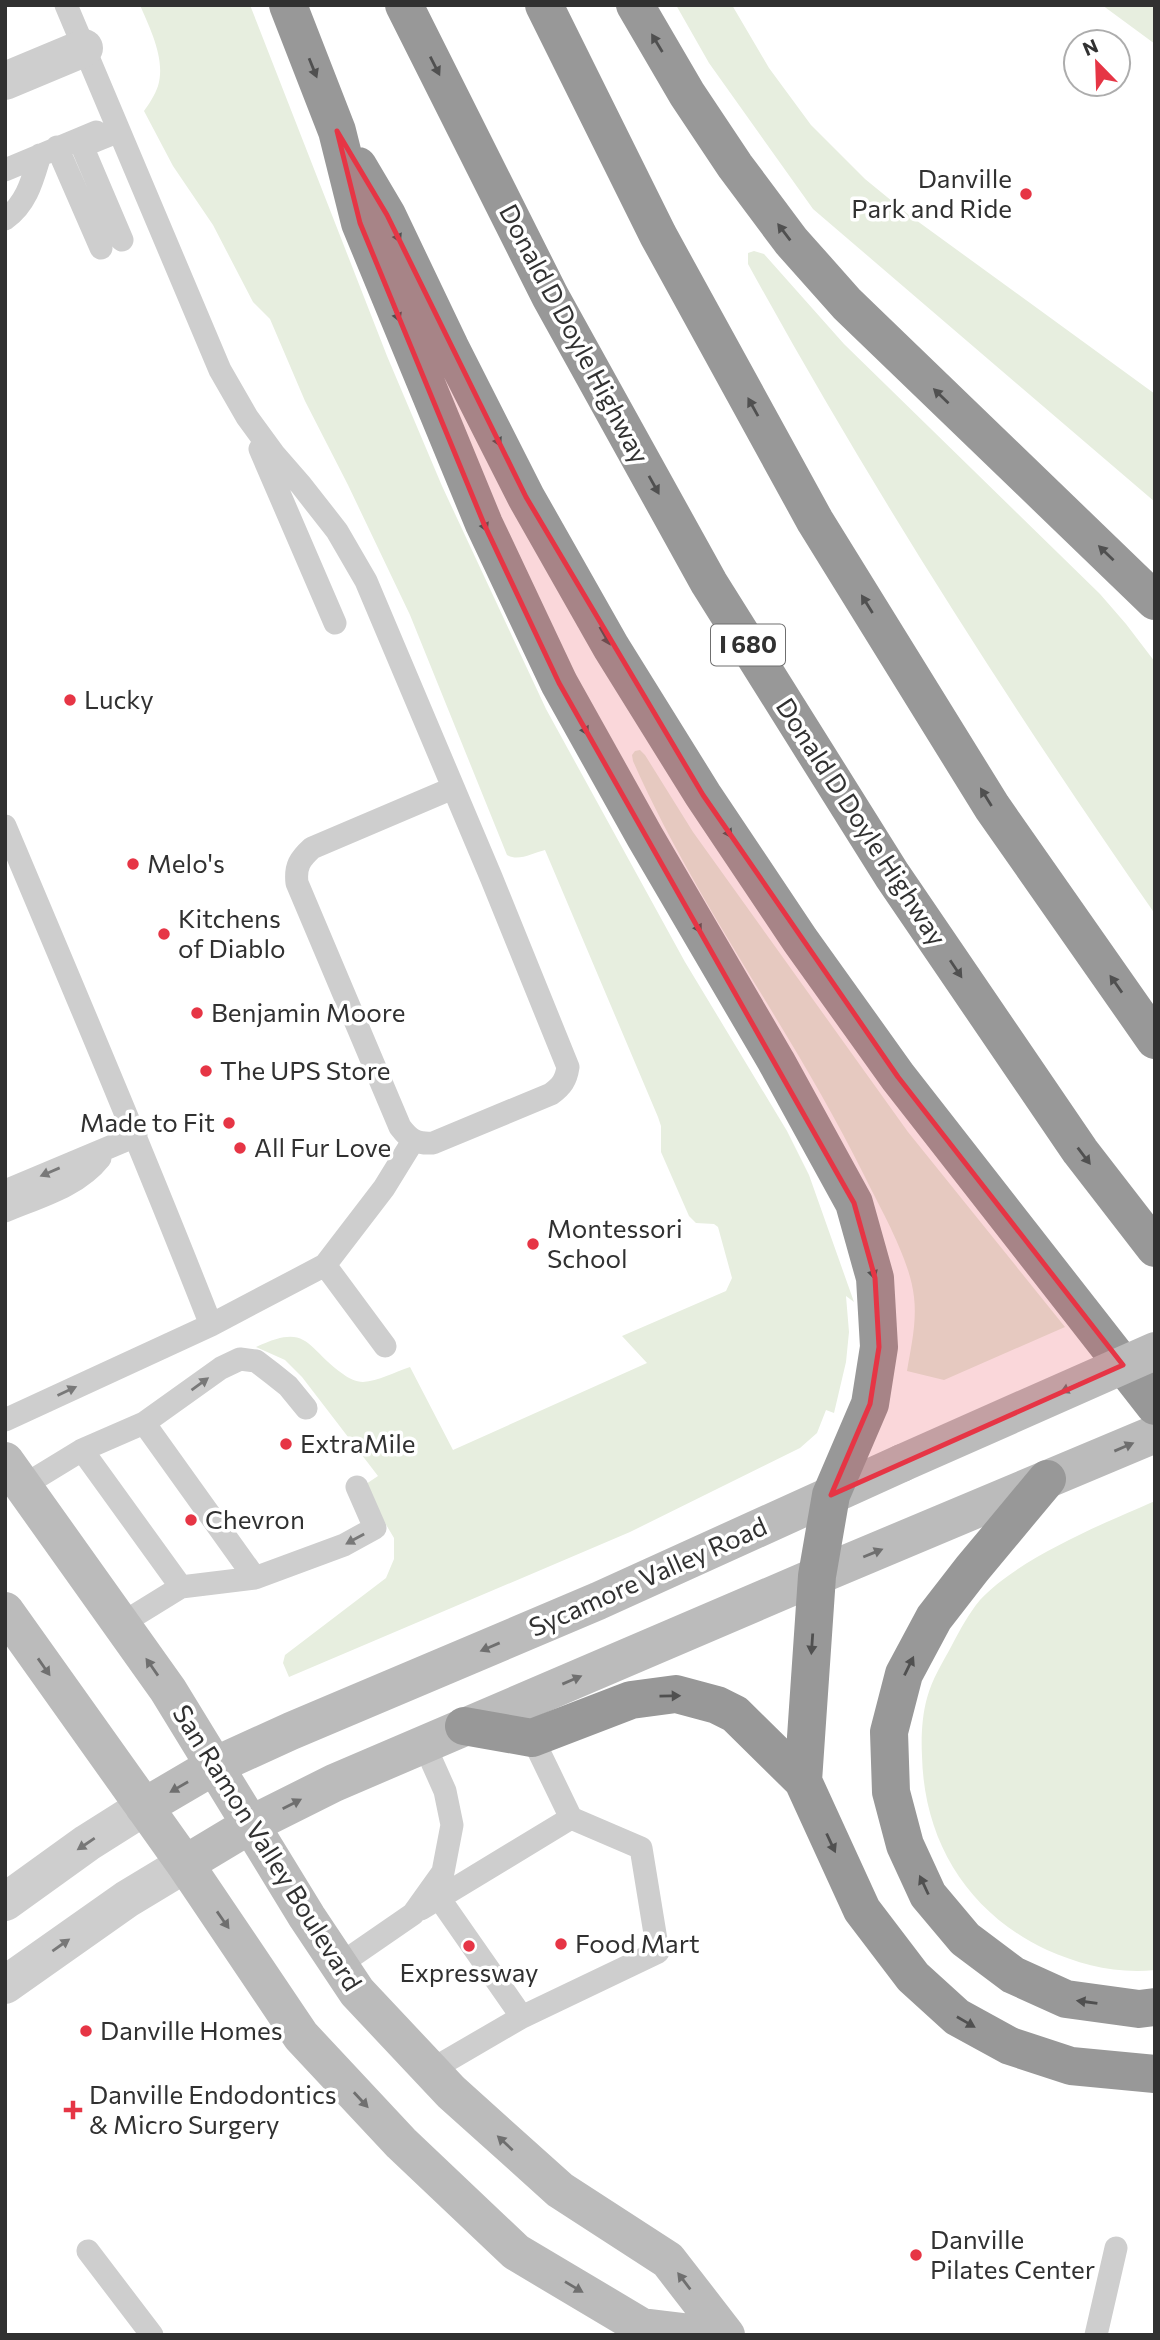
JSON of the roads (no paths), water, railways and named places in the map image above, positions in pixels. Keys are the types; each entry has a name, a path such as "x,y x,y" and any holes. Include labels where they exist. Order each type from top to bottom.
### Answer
{"highway":[{"path":"288,5 337,131 360,223 484,524 559,683 645,838 814,1128 853,1203 875,1278 880,1347 870,1404 831,1495 817,1576 803,1781"},
{"name":"Donald D Doyle Highway","path":"404,5 550,296 709,583 892,875 1080,1151 1155,1248"},
{"path":"544,5 658,235 815,521 992,807 1155,1040"},
{"path":"635,5 728,155 799,250 847,304 1155,601"},
{"path":"337,131 387,215 526,496 611,647 704,795 800,940 898,1077 1155,1406"},
{"path":"1047,1479 934,1618 904,1674 889,1732 891,1792 905,1846 928,1895 965,1939 1013,1975 1066,1999 1139,2009 1155,2007"},
{"path":"464,1726 531,1738 631,1700 676,1694 717,1705 735,1714 803,1781 862,1910 913,1977 957,2017 1010,2046 1072,2066 1155,2074"}],"main road":[{"name":"Sycamore Valley Road","path":"144,1807 214,1766 598,1601 1155,1351"},
{"path":"185,1864 250,1825 334,1783 1155,1434"},
{"name":"San Ramon Valley Boulevard","path":"14,1474 168,1690 250,1825 357,1992 431,2070 509,2146 560,2190 668,2260 726,2335"},
{"path":"5,1611 185,1864 301,2036 401,2143 516,2252 642,2327 708,2335"}],"street":[{"path":"5,81 84,48"},
{"path":"5,1902 87,1843 144,1807"},
{"path":"5,1985 127,1899 185,1864"}],"lane":[{"path":"66,5 220,370 247,417 337,531 366,581 453,788 568,1067 567,1077 551,1094 433,1143 421,1144 412,1141 400,1127 297,883 295,870 302,858 313,848 453,788"},
{"path":"5,170 49,151 118,128"},
{"path":"118,128 82,146 122,240"},
{"path":"5,219 28,192 49,151"},
{"path":"49,151 100,248"},
{"path":"247,417 335,623"},
{"path":"5,826 136,1136 211,1325"},
{"path":"5,1191 136,1136"},
{"path":"5,1420 211,1325 325,1265 384,1188 412,1141"},
{"path":"5,1211 65,1186 96,1163 109,1147"},
{"path":"325,1265 385,1346"},
{"path":"14,1474 82,1450 144,1423 221,1368 240,1359 256,1361 288,1386 306,1408"},
{"path":"144,1423 255,1578"},
{"path":"82,1450 181,1587"},
{"path":"121,1625 181,1587 255,1578 344,1545 375,1528 357,1487"},
{"path":"431,2070 522,2017 658,1952 641,1848 571,1818 516,1704"},
{"path":"413,1914 443,1872 452,1825 445,1791 425,1744"},
{"path":"339,1965 413,1914 571,1818"},
{"path":"439,1898 522,2017"},
{"path":"1096,2335 1116,2248"},
{"path":"89,2251 152,2335"}],"place":[{"name":"Danville Park and Ride","path":"1026,194"},
{"name":"Lucky","path":"70,700"},
{"name":"Melo's","path":"133,864"},
{"name":"Kitchens of Diablo","path":"164,934"},
{"name":"Benjamin Moore","path":"197,1013"},
{"name":"The UPS Store","path":"206,1071"},
{"name":"Made to Fit","path":"229,1123"},
{"name":"All Fur Love","path":"240,1148"},
{"name":"Montessori School","path":"533,1244"},
{"name":"ExtraMile","path":"286,1444"},
{"name":"Chevron","path":"191,1520"},
{"name":"Food Mart","path":"561,1944"},
{"name":"Expressway","path":"469,1946"},
{"name":"Danville Homes","path":"86,2031"},
{"name":"Danville Endodontics & Micro Surgery","path":"73,2110"},
{"name":"Danville Pilates Center","path":"916,2255"}]}
